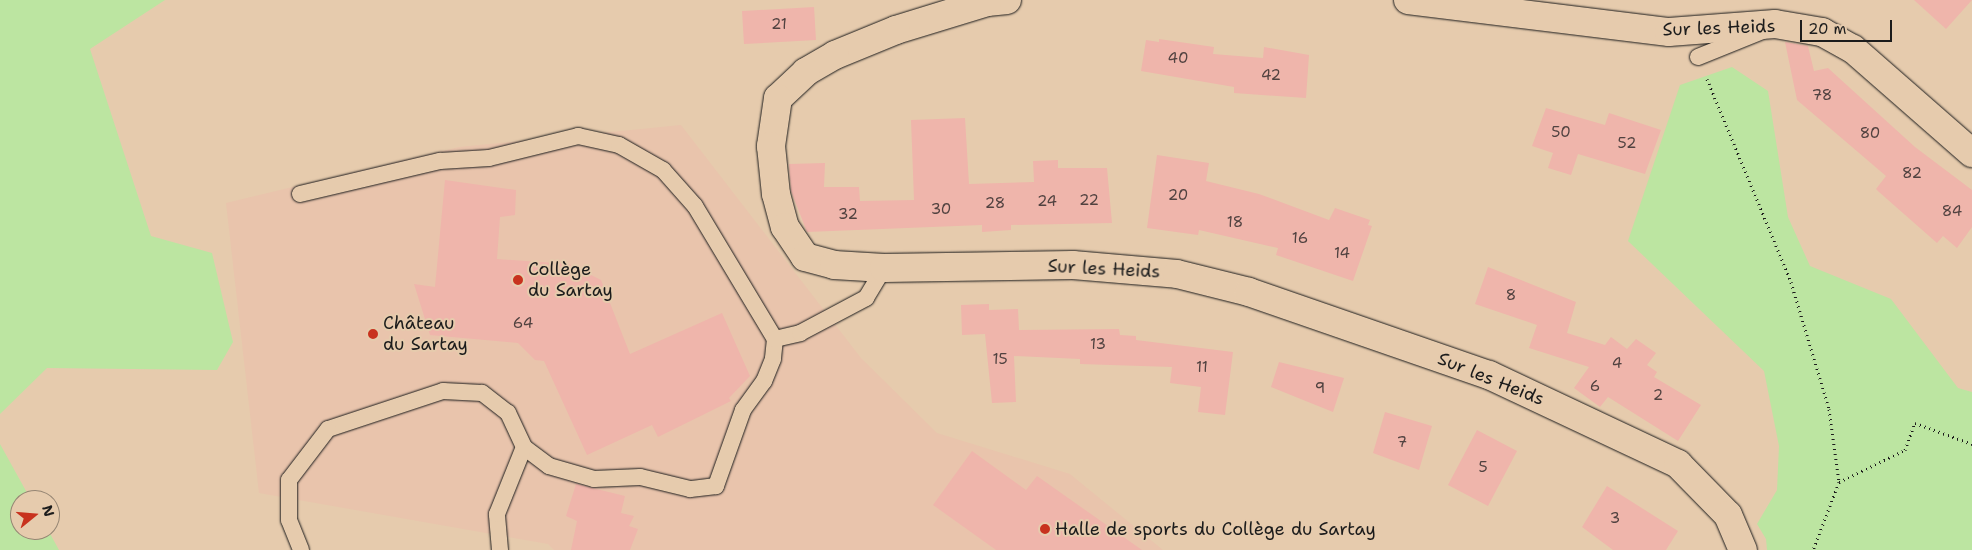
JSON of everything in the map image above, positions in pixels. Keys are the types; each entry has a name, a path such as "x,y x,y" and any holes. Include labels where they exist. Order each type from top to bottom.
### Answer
{"street":[{"name":"Sur les Heids","path":"1008,0 987,2 896,30 835,55 806,72 778,98 771,146 776,194 785,227 805,257 834,266 884,268 1073,265 1177,274 1249,292 1489,375 1678,464 1728,515 1743,550"},
{"name":"Sur les Heids","path":"1408,0 1669,32 1775,24 1822,32 1853,49 1972,153"}],"lane":[{"path":"1698,57 1742,42 1775,24"},
{"path":"300,194 440,161 489,158 578,136 619,145 663,170 696,206 775,339 770,366 743,410 716,486 690,489 640,477 594,479 549,466 524,447 508,413 482,394 443,391 328,429 289,480 289,520 301,550"},
{"path":"775,339 800,333 866,298 884,268"},
{"path":"500,550 498,514 524,447"}],"path":[{"path":"1698,57 1790,282 1829,409 1839,482 1813,550"},
{"path":"1839,482 1904,450 1915,423 1972,444"}],"shaded area":[{"name":"Collège du Sartay","path":"681,125 861,358 937,433 1070,474 1163,550 554,550 548,544 259,493 226,203 459,147"}],"green space":[{"path":"0,0 165,0 90,49 151,236 212,253 233,342 217,370 47,368 0,414"},
{"path":"1732,67 1768,91 1788,217 1810,266 1891,299 1958,388 1972,392 1972,550 1767,550 1766,539 1757,524 1777,490 1779,446 1764,371 1628,241 1680,85"},
{"path":"0,444 25,490 10,490 10,540 54,540 59,550 0,550"}],"building":[{"path":"1914,0 1972,0 1946,29"},
{"path":"814,7 816,40 744,44 742,11"},
{"path":"1159,39 1214,47 1213,54 1263,58 1264,47 1309,55 1306,98 1234,93 1234,87 1141,71 1146,40 1159,42"},
{"path":"1785,42 1808,46 1814,71 1828,68 1915,147 1972,190 1972,227 1957,248 1943,236 1937,243 1879,192 1876,189 1886,176 1797,100"},
{"path":"1546,108 1605,125 1609,113 1661,130 1645,174 1578,154 1571,175 1548,168 1553,153 1532,146"},
{"path":"965,118 969,184 1034,182 1033,161 1058,160 1058,168 1107,168 1112,223 1011,225 1011,230 982,232 982,225 807,232 791,191 789,164 825,163 824,187 859,187 860,201 914,200 911,120"},
{"path":"1157,155 1209,163 1206,181 1259,194 1329,220 1335,208 1370,220 1368,225 1372,226 1353,281 1276,255 1278,248 1199,230 1198,235 1147,228"},
{"path":"445,180 516,190 515,215 500,217 497,259 569,264 601,280 630,354 722,313 750,376 729,398 731,401 658,437 652,425 587,455 544,361 535,360 518,343 430,335 414,284 435,287"},
{"path":"1488,267 1576,302 1567,333 1605,345 1611,337 1627,349 1636,339 1656,353 1647,365 1657,372 1654,377 1701,405 1678,441 1608,397 1600,407 1574,388 1589,367 1529,348 1537,325 1475,304"},
{"path":"989,304 989,310 1018,309 1019,330 1119,329 1120,335 1136,336 1136,340 1233,352 1225,415 1198,412 1201,387 1170,383 1172,367 1080,364 1080,359 1014,356 1016,402 992,403 985,334 962,335 961,305"},
{"path":"1279,362 1344,378 1333,412 1271,387"},
{"path":"1385,412 1432,426 1419,470 1373,453"},
{"path":"1477,430 1517,451 1488,506 1448,485"},
{"path":"972,451 1026,490 1037,476 1142,550 996,550 933,505"},
{"path":"576,484 625,496 621,513 634,516 629,526 638,529 630,550 571,550 577,521 566,516"},
{"path":"1607,486 1678,531 1666,550 1613,550 1582,527"}],"place":[{"name":"Collège du Sartay","path":"518,280"},
{"name":"Château du Sartay","path":"373,334"},
{"name":"Halle de sports du Collège du Sartay","path":"1045,529"}]}
